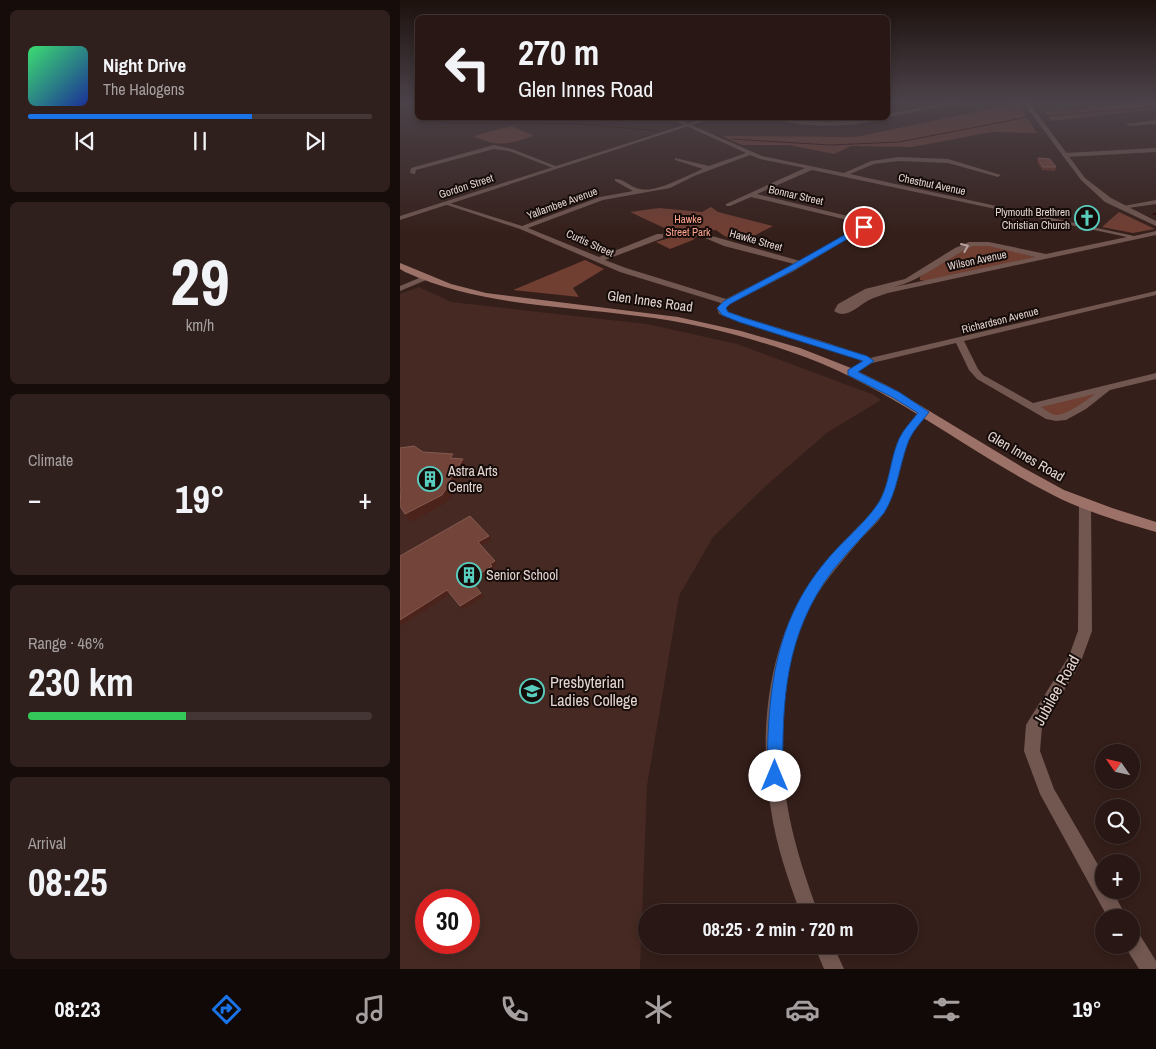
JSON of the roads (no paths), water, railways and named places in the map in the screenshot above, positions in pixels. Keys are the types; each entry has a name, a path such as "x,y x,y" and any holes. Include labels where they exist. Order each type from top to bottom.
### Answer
{"main road":[{"name":"Glen Innes Road","path":"400,266 427,278 465,291 492,296 639,313 696,323 776,343 851,372 896,395 1020,471 1061,493 1156,527"}],"street":[{"name":"Gordon Street","path":"400,218 621,146"},
{"name":"Chestnut Avenue","path":"735,146 760,157 1135,237"},
{"path":"1059,146 1083,180 1097,192 1121,207 1156,224"},
{"path":"404,167 413,171 494,147 510,150 556,167"},
{"path":"1065,155 1156,150"},
{"name":"Yallambee Avenue","path":"522,228 602,198 668,187 708,168 750,153"},
{"path":"677,159 708,168"},
{"path":"844,176 878,160 909,160 948,161 998,176"},
{"path":"728,205 811,168"},
{"path":"617,180 640,192"},
{"name":"Bonnar Street","path":"751,195 858,220 865,224 862,229 800,263"},
{"path":"1121,207 1156,202"},
{"name":"Curtis Street","path":"444,203 522,228 601,259 623,270 727,302"},
{"name":"Wilson Avenue","path":"859,299 884,289 911,283 1047,257 1156,233"},
{"path":"601,259 660,236"},
{"name":"Hawke Street","path":"708,236 727,244 800,263"},
{"name":"Wilson Avenue","path":"911,283 958,250 972,244 989,244 1047,257"},
{"path":"800,263 727,302 721,310 730,316 834,347 869,361"},
{"path":"400,289 427,278"},
{"name":"Richardson Avenue","path":"851,372 869,361 1156,293"},
{"path":"959,341 974,370 980,377 1056,419 1064,417 1094,400 1106,389"},
{"path":"1032,406 1156,376"},
{"path":"806,904 790,859 778,809 775,776 775,718 782,666 796,620 806,600 829,566 880,510 886,500 902,444 907,433 924,412"},
{"name":"Jubilee Road","path":"1085,503 1085,631 1075,659 1034,725 1032,750 1048,794 1113,909"},
{"path":"1140,953 1150,969"},
{"path":"827,954 834,969"}],"place":[{"name":"Plymouth Brethren Christian Church","path":"1087,218"},
{"name":"Astra Arts Centre","path":"430,479"},
{"name":"Senior School","path":"469,575"},
{"name":"Presbyterian Ladies College","path":"532,691"}],"park label":[{"name":"Hawke Street Park","path":"688,225"}]}
